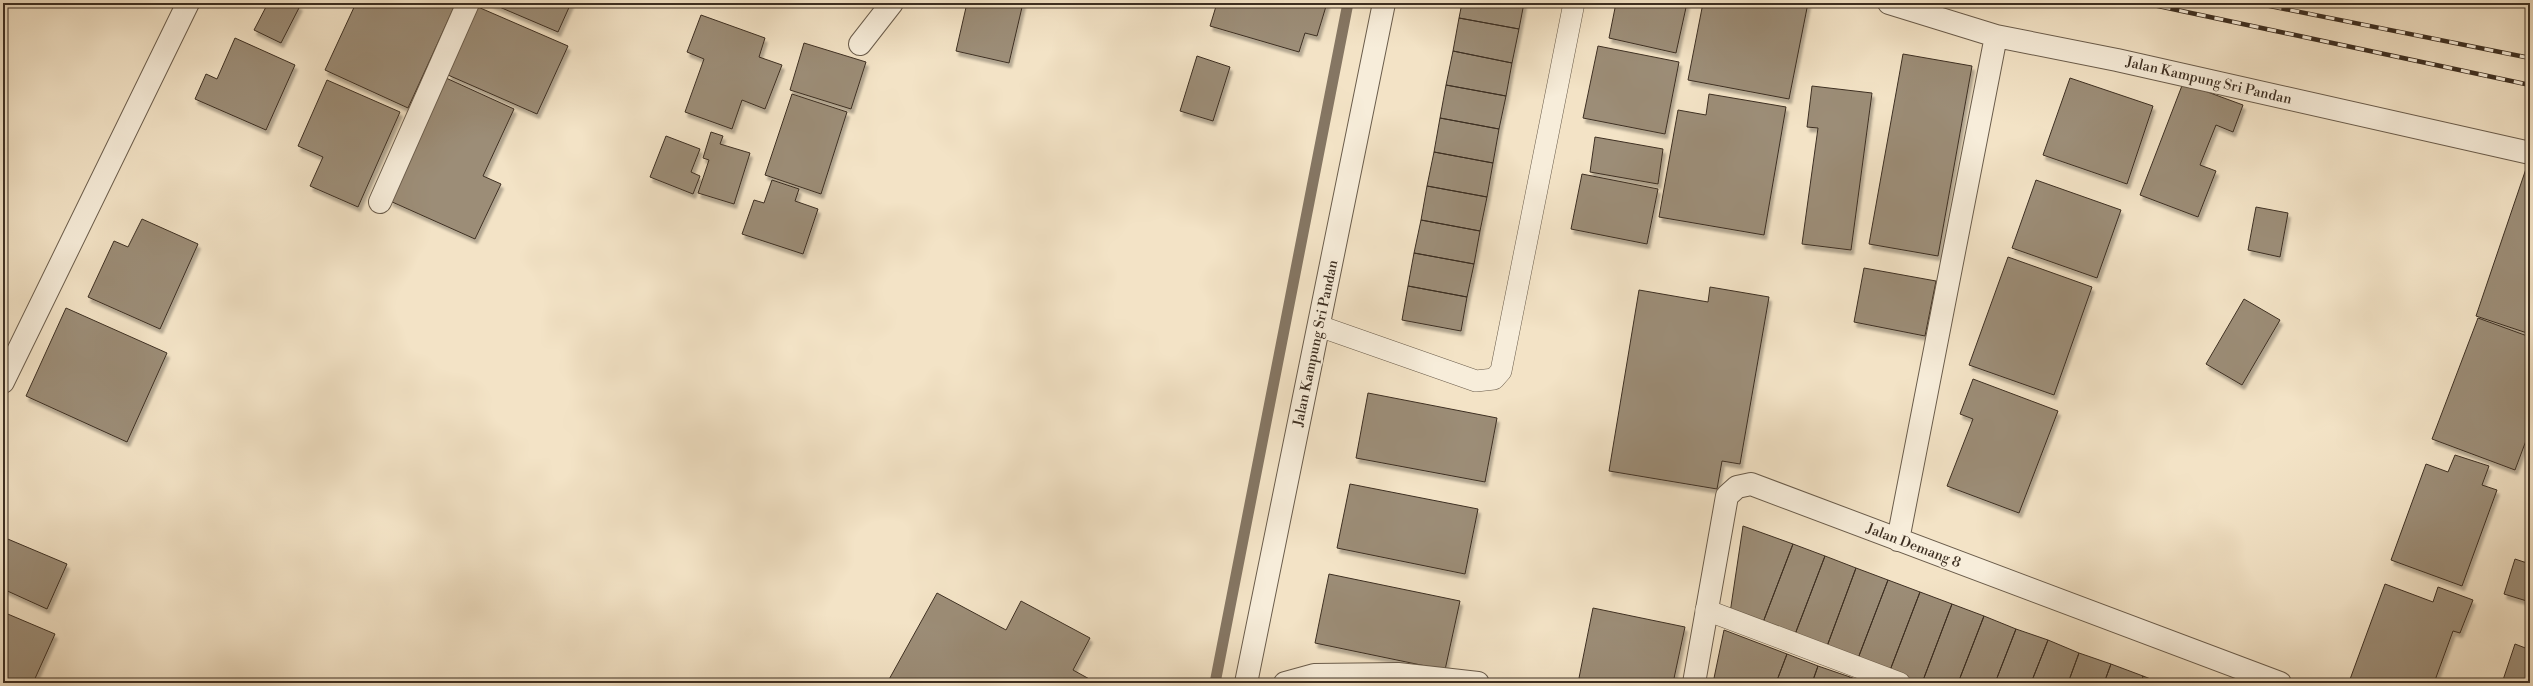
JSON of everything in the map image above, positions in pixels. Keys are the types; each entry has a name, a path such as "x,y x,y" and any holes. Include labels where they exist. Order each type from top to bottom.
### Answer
{"street":[{"path":"3,382 188,3"},
{"path":"380,202 468,3"},
{"path":"860,44 892,3"},
{"name":"Jalan Kampung Sri Pandan","path":"1246,683 1384,3"},
{"name":"Jalan Kampung Sri Pandan","path":"1889,3 1996,36 2124,62 2530,153"},
{"path":"1898,540 1996,36"},
{"name":"Jalan Demang 8","path":"1694,683 1727,496 1736,487 1751,484 2280,683"},
{"path":"1285,683 1314,675 1390,674 1478,683"}],"lane":[{"path":"1318,326 1476,381 1494,379 1502,371 1574,3"},
{"path":"1706,610 1900,683"}],"building":[{"path":"268,3 294,3 300,6 281,43 254,30"},
{"path":"356,3 456,3 408,108 325,70"},
{"path":"490,3 571,3 558,32"},
{"path":"967,3 1023,3 1009,63 956,51"},
{"path":"1217,3 1327,3 1317,36 1305,33 1299,52 1210,26"},
{"path":"1462,3 1524,3 1519,29 1459,18"},
{"path":"1616,3 1687,3 1676,53 1609,38"},
{"path":"1703,3 1808,3 1789,99 1688,80"},
{"path":"478,7 568,46 537,114 448,75"},
{"path":"701,15 765,38 759,57 782,65 765,109 742,100 732,129 685,112 704,59 687,52"},
{"path":"1459,18 1519,29 1512,63 1453,51"},
{"path":"235,38 295,65 266,130 195,99 206,74 217,79"},
{"path":"804,43 866,62 851,109 790,90"},
{"path":"1598,46 1679,62 1665,134 1583,118"},
{"path":"1453,51 1512,63 1506,96 1446,85"},
{"path":"1903,54 1972,66 1938,256 1869,244"},
{"path":"1197,56 1230,67 1213,121 1180,111"},
{"path":"446,78 514,109 483,176 501,184 475,239 390,201"},
{"path":"2070,78 2153,106 2127,184 2043,155"},
{"path":"327,80 400,112 358,207 310,186 323,157 298,146"},
{"path":"2183,83 2243,105 2233,132 2216,125 2200,165 2216,171 2198,217 2140,195"},
{"path":"1446,85 1506,96 1499,129 1440,118"},
{"path":"1812,86 1872,93 1851,250 1802,244 1818,128 1807,127"},
{"path":"792,94 847,112 821,194 765,175"},
{"path":"1709,94 1786,107 1764,235 1659,217 1678,110 1706,115"},
{"path":"1440,118 1499,129 1493,163 1434,152"},
{"path":"711,132 723,136 720,144 750,153 734,204 698,193 709,160 703,158"},
{"path":"666,136 700,149 691,172 700,176 693,194 650,177"},
{"path":"1595,137 1663,149 1658,184 1590,172"},
{"path":"1434,152 1493,163 1487,197 1427,186"},
{"path":"2530,157 2530,334 2476,316"},
{"path":"1582,174 1658,189 1647,244 1571,229"},
{"path":"772,180 799,189 795,201 818,209 803,254 742,234 754,200 764,203"},
{"path":"2036,180 2121,210 2097,278 2012,248"},
{"path":"1427,186 1487,197 1480,231 1421,220"},
{"path":"2256,207 2288,213 2280,257 2248,250"},
{"path":"142,219 198,244 160,329 88,297 114,241 128,247"},
{"path":"1421,220 1480,231 1474,264 1414,253"},
{"path":"1414,253 1474,264 1467,297 1408,286"},
{"path":"2008,257 2092,287 2054,395 1969,365"},
{"path":"1864,268 1936,281 1925,336 1854,322"},
{"path":"1408,286 1467,297 1461,331 1402,320"},
{"path":"1710,287 1769,297 1740,464 1722,461 1717,489 1609,471 1639,290 1708,302"},
{"path":"2244,299 2280,320 2242,385 2206,364"},
{"path":"66,308 167,353 127,442 26,396"},
{"path":"2478,318 2530,337 2530,430 2515,470 2432,439"},
{"path":"1973,379 2058,411 2019,513 1947,486 1973,419 1960,414"},
{"path":"1368,393 1497,418 1485,482 1356,458"},
{"path":"2455,455 2489,466 2482,485 2497,490 2462,586 2391,560 2426,464 2448,472"},
{"path":"1350,484 1478,509 1465,574 1337,548"},
{"path":"1743,526 1793,544 1762,625 1730,613"},
{"path":"3,537 67,564 47,609 3,589"},
{"path":"1793,544 1825,556 1794,637 1762,625"},
{"path":"1825,556 1856,568 1826,649 1794,637"},
{"path":"2515,559 2530,564 2530,602 2504,594"},
{"path":"1856,568 1888,580 1857,661 1826,649"},
{"path":"1329,574 1460,601 1445,670 1315,643"},
{"path":"1888,580 1920,592 1889,673 1857,661"},
{"path":"2385,584 2433,602 2438,587 2473,600 2460,633 2453,631 2434,683 2349,682"},
{"path":"1920,592 1952,604 1922,683 1915,683 1889,673"},
{"path":"937,593 1006,630 1021,601 1090,638 1073,670 1093,681 1092,683 887,683"},
{"path":"1952,604 1984,616 1958,683 1922,683"},
{"path":"1593,608 1685,627 1673,683 1578,683"},
{"path":"3,612 55,634 33,683 3,683"},
{"path":"1984,616 2016,629 1995,683 1958,683"},
{"path":"2016,629 2048,640 2031,683 1995,683"},
{"path":"1724,630 1787,654 1776,683 1713,683"},
{"path":"2048,640 2079,653 2068,683 2031,683"},
{"path":"2530,642 2530,683 2502,683 2515,644 2528,649"},
{"path":"2079,653 2111,664 2104,683 2068,683"},
{"path":"1787,654 1818,666 1812,683 1776,683"},
{"path":"2111,664 2143,676 2141,683 2104,683"},
{"path":"1818,666 1850,677 1848,683 1812,683"},
{"path":"2143,676 2161,683 2141,683"},
{"path":"1850,677 1866,683 1848,683"}],"waterway":[{"path":"1215,683 1348,3"}],"railway":[{"path":"2144,3 2530,85"},
{"path":"2255,3 2530,58"}]}
